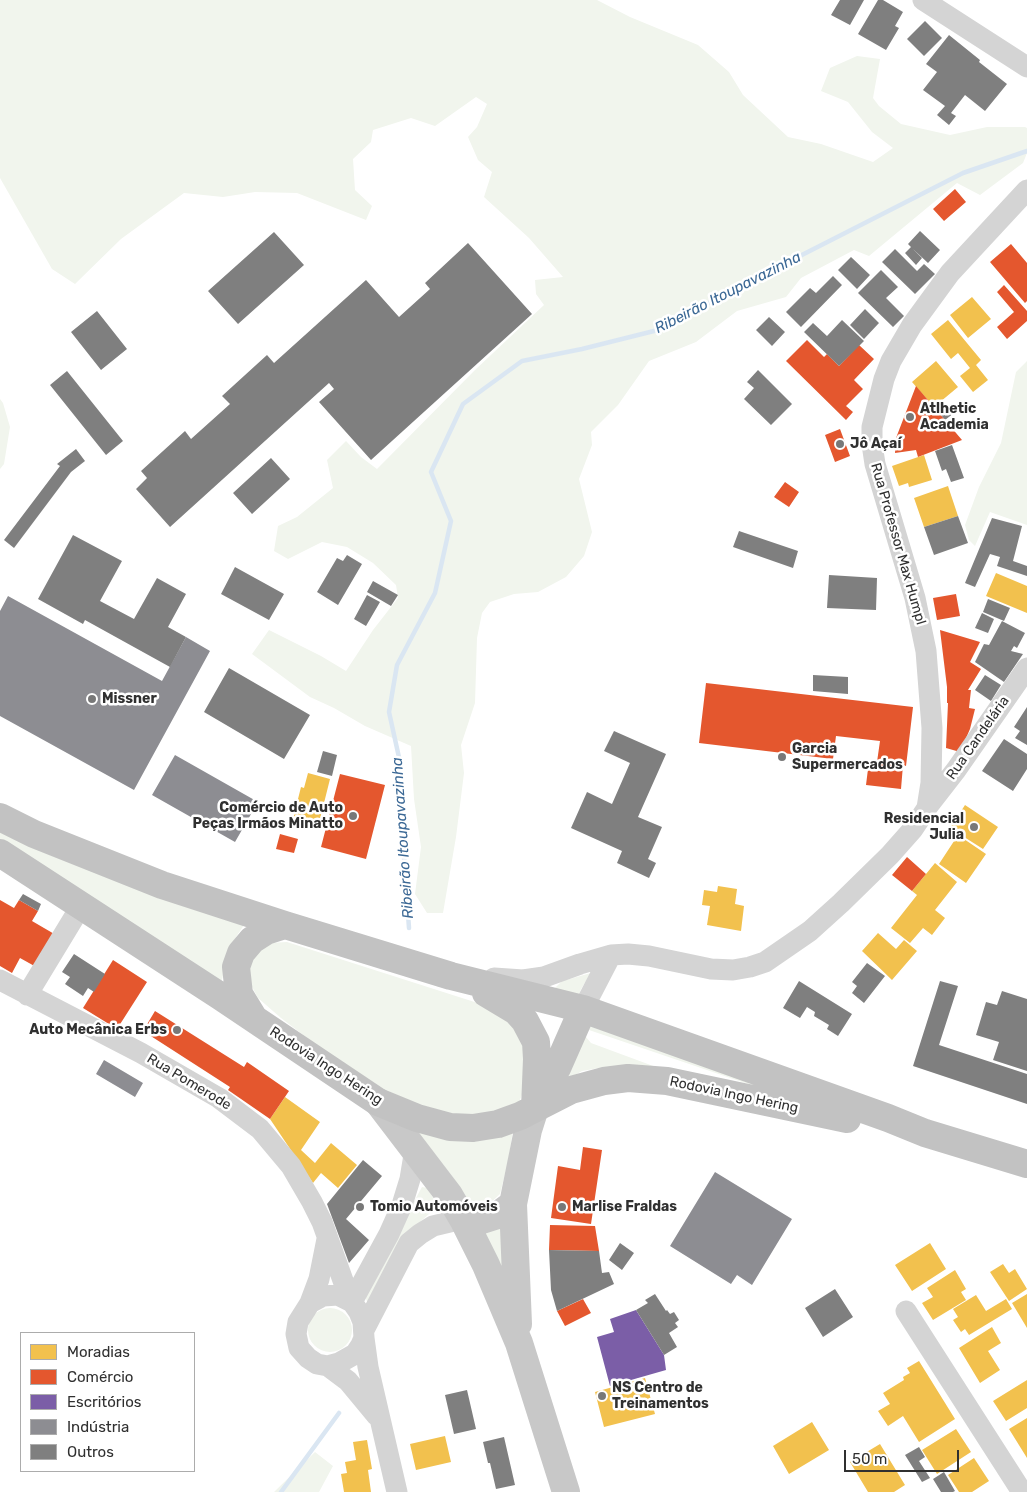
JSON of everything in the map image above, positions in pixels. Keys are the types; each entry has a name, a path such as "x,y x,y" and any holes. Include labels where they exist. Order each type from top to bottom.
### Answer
{"highway":[{"name":"Rodovia Ingo Hering","path":"0,817 34,834 162,885 452,976 583,1009 888,1118 924,1133 1027,1164"},
{"name":"Rodovia Ingo Hering","path":"0,853 254,1018 378,1102 417,1118 450,1127 473,1128 498,1124 520,1116 571,1090 604,1081 628,1078 667,1081 924,1133"},
{"path":"254,1018 239,994 236,967 242,953 252,940 266,931 285,925"},
{"path":"452,976 495,998 516,1011 525,1021 536,1042 535,1108"},
{"path":"535,1108 557,1068 583,1009"}],"main road":[{"path":"378,1102 449,1195 486,1265 519,1343 566,1492"},
{"path":"519,1343 513,1204 528,1130 535,1108"},
{"path":"464,1221 479,1221 498,1215 513,1204"}],"street":[{"path":"923,0 1027,67"},
{"name":"Rua Professor Max Humpl","path":"452,976 523,980 544,977 580,964 611,956 628,954 649,956 711,969 733,970 766,962 810,932 890,855 913,829 927,808 931,783 932,728 926,651 915,598 876,464 872,444 872,427 884,379 892,361 917,318 950,273 1027,190"},
{"name":"Rua Candelária","path":"927,808 956,770 1027,668"},
{"path":"27,995 81,906"},
{"path":"583,1009 611,956"},
{"name":"Rua Pomerode","path":"0,980 141,1053 219,1098 260,1128 291,1166 312,1202 322,1222 351,1301"},
{"path":"351,1301 389,1234 402,1205 410,1179 415,1149"},
{"path":"327,1239 319,1279 310,1303 298,1322 296,1334 299,1348 308,1358 317,1364 328,1366 338,1364 355,1354 361,1345 364,1334 409,1243 433,1226 454,1221 464,1221"},
{"path":"310,1303 323,1296 338,1295 351,1301 361,1317 381,1422 397,1492"},
{"path":"906,1311 1022,1492"},
{"path":"328,1366 348,1381 381,1422"}],"shaded area":[{"path":"0,0 597,0 630,17 698,45 729,72 743,95 788,137 821,144 873,162 893,148 872,132 848,102 821,91 830,68 857,56 880,59 873,98 879,106 901,124 950,135 987,127 1025,127 1027,128 1027,153 1023,163 980,195 957,183 869,256 854,250 801,278 786,297 737,311 696,342 649,361 618,405 591,432 592,445 579,479 592,532 584,556 566,577 538,592 514,594 490,602 482,613 477,638 475,703 461,745 464,773 456,837 443,913 427,913 415,894 421,847 414,799 411,746 365,726 310,697 252,654 269,630 346,671 373,630 398,598 396,585 373,563 347,547 322,542 288,559 274,551 278,526 297,517 333,488 327,460 346,441 361,457 377,469 475,370 544,305 536,294 535,280 563,277 529,238 484,197 492,172 478,160 468,137 477,127 487,104 476,97 435,126 411,118 373,130 371,142 353,159 355,190 372,206 366,220 297,193 255,192 223,197 184,193 121,239 75,284 52,269 0,178"},
{"path":"1027,361 1027,525 990,512 975,546 969,540 965,525 979,487 1001,443 1016,372"},
{"path":"0,399 10,427 4,464 0,469"},
{"path":"0,826 244,925 230,946 221,984 0,843"},
{"path":"287,942 487,1006 512,1022 527,1050 525,1088 519,1102 506,1111 466,1118 379,1093 281,1018 258,998 246,970 251,959 269,943"},
{"path":"591,973 578,997 554,989 562,981"},
{"path":"592,1023 804,1093 760,1088 589,1030"},
{"path":"581,1031 591,1043 664,1070 625,1066 599,1068 582,1071 565,1081"},
{"path":"416,1130 513,1130 500,1194 486,1207 471,1206 452,1176"},
{"path":"422,1187 427,1188 437,1207 405,1235 369,1307 364,1293"},
{"path":"505,1218 510,1305 481,1229"},
{"path":"326,1308 334,1308 346,1314 352,1330 346,1346 334,1352 326,1352 314,1346 308,1334 308,1326 314,1314"},
{"path":"315,1452 333,1466 319,1492 274,1492"}],"building: Moradias":[{"path":"972,297 991,319 968,338 950,315"},
{"path":"948,320 981,360 976,365 988,380 973,392 960,376 970,368 958,353 951,359 931,334"},
{"path":"936,361 958,387 934,407 912,382"},
{"path":"924,455 932,480 909,487 908,483 899,486 892,466"},
{"path":"948,486 958,516 924,527 914,498"},
{"path":"996,573 1027,586 1027,613 986,596"},
{"path":"308,773 330,779 319,823 312,821 311,828 292,823 301,787 304,788"},
{"name":"Residencial Julia","path":"965,805 998,827 983,849 950,828"},
{"path":"958,835 986,854 966,883 939,864"},
{"path":"935,863 957,882 935,910 945,918 932,935 923,928 910,943 891,928 917,895 912,891"},
{"path":"718,886 737,889 735,904 744,906 741,931 707,925 710,906 702,905 704,890 717,892"},
{"path":"878,933 896,949 904,940 917,951 892,980 862,951"},
{"path":"285,1097 320,1122 301,1150 315,1163 331,1143 357,1165 338,1188 321,1173 313,1183 270,1119"},
{"path":"930,1243 946,1269 912,1291 895,1265"},
{"path":"1003,1264 1009,1273 1015,1269 1027,1289 1009,1301 990,1272"},
{"path":"955,1270 966,1289 961,1292 966,1300 933,1320 922,1303 933,1297 927,1288"},
{"path":"1027,1294 1027,1328 1012,1303"},
{"path":"976,1295 986,1311 1006,1299 1012,1309 969,1335 965,1329 961,1332 953,1320 958,1317 953,1309"},
{"path":"992,1327 1001,1343 988,1351 1000,1370 980,1383 959,1348"},
{"path":"919,1361 955,1419 919,1442 903,1416 888,1426 878,1411 890,1404 883,1393 904,1380 903,1377 910,1373 907,1368"},
{"path":"645,1378 655,1414 604,1427 595,1392"},
{"path":"1027,1380 1027,1408 1006,1421 993,1401"},
{"path":"1027,1418 1027,1458 1009,1429"},
{"path":"812,1422 829,1450 789,1474 773,1446"},
{"path":"956,1429 971,1452 937,1474 922,1450"},
{"path":"445,1436 451,1462 416,1470 410,1444"},
{"path":"367,1440 372,1469 368,1470 371,1492 344,1492 341,1474 347,1473 345,1462 356,1460 353,1442"},
{"path":"880,1444 905,1485 894,1492 868,1492 850,1462"},
{"path":"974,1458 989,1481 972,1492 959,1492 948,1475"}],"building: Comércio":[{"path":"955,189 966,202 944,221 933,209"},
{"path":"1011,244 1027,263 1027,301 1025,303 990,262"},
{"path":"1004,285 1027,311 1027,321 1007,339 997,327 1014,312 997,292"},
{"path":"807,340 824,357 827,354 839,366 859,345 874,359 854,380 863,389 846,406 853,412 846,420 786,361"},
{"path":"916,386 962,440 918,457 916,450 895,453 896,438"},
{"path":"840,429 850,456 835,462 825,435"},
{"path":"785,482 799,492 789,507 774,497"},
{"path":"956,594 960,616 937,620 933,598"},
{"path":"940,630 980,642 970,662 981,669 968,690 971,690 969,708 975,709 970,729 960,752 946,748 948,703"},
{"path":"706,683 913,707 906,766 903,765 901,789 866,785 869,761 877,762 880,741 836,736 833,759 699,743"},
{"name":"Comércio de Auto Peças Irmãos Minatto","path":"340,774 385,785 366,859 321,847"},
{"path":"280,834 298,839 294,853 276,849"},
{"path":"907,857 926,874 912,891 892,875"},
{"path":"0,900 14,908 19,900 38,911 32,921 56,935 38,968 20,958 12,973 0,966"},
{"path":"113,960 147,982 117,1029 83,1008"},
{"path":"155,1011 244,1067 247,1062 289,1091 270,1119 228,1090 230,1087 143,1031"},
{"path":"583,1147 602,1150 591,1224 551,1218 558,1166 580,1170"},
{"path":"550,1225 595,1226 599,1251 549,1250"},
{"path":"583,1299 591,1313 565,1326 557,1311"}],"building: Escritórios":[{"path":"636,1310 664,1355 666,1370 610,1386 597,1337 614,1332 610,1319"}],"building: Indústria":[{"name":"Missner","path":"8,596 162,681 186,637 210,651 134,790 0,716 0,611"},
{"path":"175,755 258,802 235,842 152,795"},
{"path":"104,1060 143,1083 135,1097 96,1074"},
{"path":"715,1172 792,1219 752,1285 737,1275 731,1284 670,1246"}],"building: Outros":[{"path":"840,0 864,0 850,25 831,15"},
{"path":"878,0 883,0 903,12 895,26 899,28 886,50 858,34"},
{"path":"925,21 942,38 924,56 907,39"},
{"path":"949,35 1007,84 985,111 965,95 951,113 956,116 949,125 937,115 945,106 923,90 937,72 926,64"},
{"path":"920,231 940,250 928,263 913,249 922,258 916,265 905,253 911,247 908,244"},
{"path":"274,232 304,265 238,324 208,291"},
{"path":"468,243 532,314 371,460 319,402 334,389 329,383 170,527 136,489 147,478 141,471 185,431 191,439 230,404 222,396 267,355 274,363 366,280 399,317 430,289 425,283"},
{"path":"895,249 917,271 924,264 935,274 915,294 882,262"},
{"path":"851,257 870,275 857,289 838,270"},
{"path":"881,270 898,287 886,298 904,316 893,327 858,293"},
{"path":"833,276 842,285 801,327 786,312 810,288 816,293"},
{"path":"865,309 879,323 864,339 850,325"},
{"path":"97,311 127,349 101,370 71,332"},
{"path":"769,317 785,332 772,346 756,330"},
{"path":"842,320 864,341 839,366 804,332 813,323 827,336"},
{"path":"758,370 792,404 771,425 744,399 754,388 747,382"},
{"path":"67,371 123,441 106,455 50,385"},
{"path":"949,408 954,413 945,420 941,415"},
{"path":"952,445 964,478 951,482 946,469 942,471 935,451"},
{"path":"76,449 85,461 71,472 14,548 4,540 60,466 57,464"},
{"path":"271,458 290,479 252,514 233,493"},
{"path":"958,516 968,543 934,555 924,527"},
{"path":"992,518 1022,526 1013,561 1027,566 1027,576 997,566 1000,557 990,554 975,587 965,583"},
{"path":"739,531 798,551 793,568 733,547"},
{"path":"73,535 122,561 100,601 134,619 157,578 186,594 168,627 186,637 170,667 85,620 83,624 38,599"},
{"path":"347,555 362,564 338,605 317,592 337,558 343,561"},
{"path":"235,567 284,594 269,620 221,594"},
{"path":"829,575 877,578 876,610 827,608"},
{"path":"373,581 398,595 391,606 367,592"},
{"path":"367,595 380,602 366,626 354,619"},
{"path":"988,599 1010,608 1004,621 983,612"},
{"path":"982,613 994,619 988,633 975,628"},
{"path":"1002,621 1025,633 1017,648 1014,646 1011,651 1023,654 1004,682 975,662 984,644 989,645"},
{"path":"229,668 310,715 284,759 204,712"},
{"path":"813,675 848,677 848,694 813,691"},
{"path":"985,675 1001,685 991,701 975,690"},
{"path":"1027,707 1027,745 1015,738 1020,731 1014,727"},
{"path":"614,731 666,754 638,817 662,827 648,859 656,863 649,878 617,863 622,851 571,828 587,792 612,804 630,763 604,751"},
{"path":"1004,739 1027,754 1027,769 1013,791 982,771"},
{"path":"323,751 337,755 332,776 317,772"},
{"path":"23,894 41,904 38,911 19,900"},
{"path":"74,954 105,974 94,992 88,988 83,996 65,984 70,977 62,972"},
{"path":"867,963 885,976 864,1003 852,993 857,986 852,982"},
{"path":"799,981 852,1014 838,1036 827,1029 829,1025 814,1016 815,1012 807,1007 800,1018 783,1008"},
{"path":"940,981 958,986 939,1045 1027,1074 1027,1104 913,1066"},
{"path":"1002,991 1027,999 1027,1071 993,1060 999,1042 976,1035 986,1002 997,1005"},
{"path":"363,1160 382,1176 346,1219 369,1240 349,1263 327,1204"},
{"path":"620,1243 634,1253 622,1270 609,1260"},
{"path":"549,1250 599,1251 602,1273 609,1272 614,1284 557,1311 551,1290"},
{"path":"835,1289 853,1317 823,1337 805,1308"},
{"path":"655,1294 666,1311 670,1314 674,1312 679,1320 675,1323 678,1327 669,1333 677,1347 664,1355 636,1310 648,1303 645,1300"},
{"path":"467,1390 476,1429 454,1434 445,1395"},
{"path":"504,1437 515,1485 496,1489 483,1442"},
{"path":"919,1447 925,1457 919,1461 930,1478 922,1482 905,1455"},
{"path":"944,1472 955,1491 941,1492 933,1479"}],"waterway":[{"name":"Ribeirão Itoupavazinha","path":"409,928 401,815 400,762 389,712 397,665 435,593 451,521 431,472 463,404 522,361 582,349 658,330 963,173 1027,151"},
{"name":"Ribeirão Itoupavazinha","path":"281,1492 339,1413"}],"place":[{"name":"Atlhetic Academia","path":"910,417"},
{"name":"Jô Açaí","path":"840,444"},
{"name":"Missner","path":"92,699"},
{"name":"Garcia Supermercados","path":"782,757"},
{"name":"Comércio de Auto Peças Irmãos Minatto","path":"353,816"},
{"name":"Residencial Julia","path":"974,827"},
{"name":"Auto Mecânica Erbs","path":"177,1030"},
{"name":"Tomio Automóveis","path":"360,1207"},
{"name":"Marlise Fraldas","path":"562,1207"},
{"name":"NS Centro de Treinamentos","path":"602,1396"}]}
